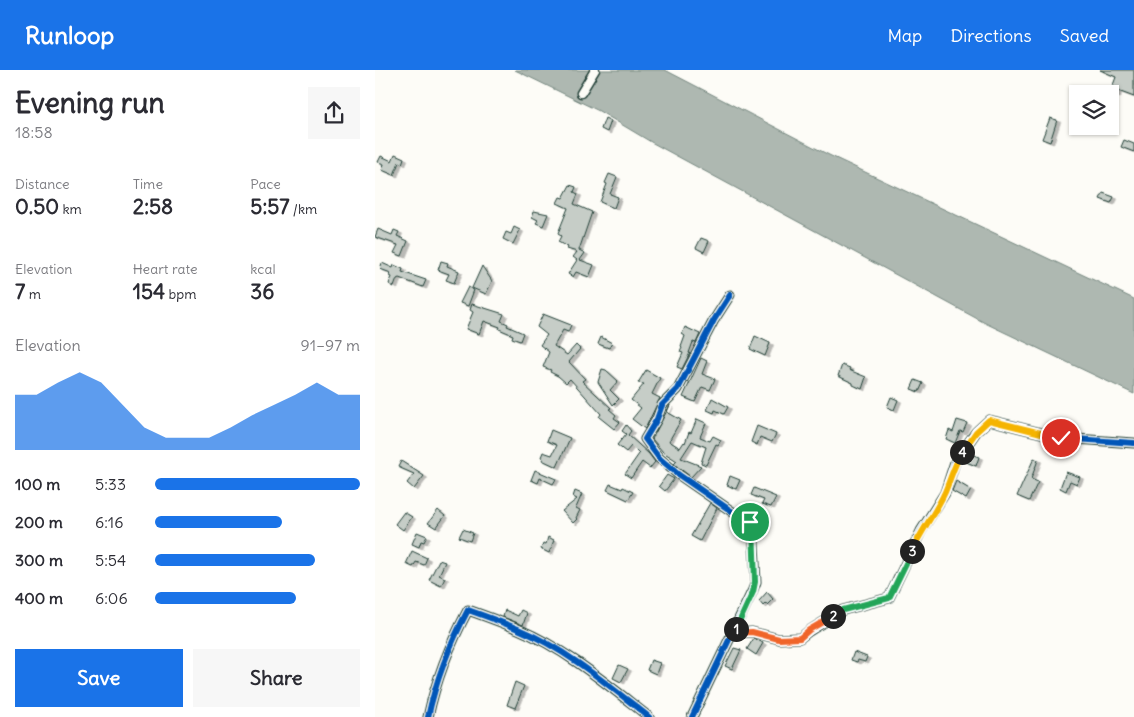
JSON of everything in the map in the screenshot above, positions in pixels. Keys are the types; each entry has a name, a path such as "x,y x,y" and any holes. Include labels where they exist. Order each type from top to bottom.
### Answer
{"street":[{"path":"581,94 595,70"},
{"path":"692,717 753,592 755,582 753,526 679,475 659,458 645,439 662,405 678,389 714,320 730,295"},
{"path":"734,633 752,632 779,639 800,638 809,630 843,610 889,598 921,531 945,493 955,462 976,432 989,420 1061,438 1134,443"},
{"path":"428,717 444,663 468,610 519,629 559,651 649,717"}],"shaded area":[{"path":"515,70 665,70 829,155 1134,299 1134,394 985,323 651,142 599,111"}],"building":[{"path":"1100,70 1134,70 1134,97 1119,91 1119,85 1113,85 1116,77"},
{"path":"605,118 611,121 607,132 601,129"},
{"path":"1050,118 1057,120 1050,142 1042,139"},
{"path":"1124,140 1134,144 1134,152 1121,147"},
{"path":"395,154 404,158 402,164 399,162 394,175 382,170 384,164 378,162 381,156 392,161"},
{"path":"609,174 617,177 610,194 618,197 614,208 600,202"},
{"path":"570,185 576,187 574,192 578,194 574,204 592,212 579,250 585,253 580,260 594,265 589,277 576,272 573,277 568,274 577,260 573,257 577,252 567,249 568,247 558,242 561,236 558,233 568,208 557,203 560,197 563,198"},
{"path":"1103,193 1114,197 1111,203 1100,199"},
{"path":"534,211 548,214 543,226 536,223 538,220 532,217"},
{"path":"514,227 520,230 513,244 503,239 506,232 511,234"},
{"path":"378,229 392,235 394,230 399,232 397,236 408,241 402,256 394,253 398,245 375,237"},
{"path":"701,238 709,241 704,252 696,248"},
{"path":"441,261 448,263 447,266 459,271 454,283 446,280 449,274 438,270"},
{"path":"382,263 393,268 394,265 403,269 402,272 426,280 423,287 399,278 394,287 389,284 392,277 390,276 391,273 380,269"},
{"path":"482,266 492,281 486,294 472,288"},
{"path":"468,287 474,290 468,306 460,303"},
{"path":"472,304 504,314 501,321 508,324 507,326 523,333 520,341 512,338 513,335 499,329 500,327 484,321 479,334 466,329 473,312 470,310"},
{"path":"543,314 571,325 568,332 563,330 554,346 567,355 576,345 580,349 569,362 585,379 582,381 616,415 614,418 620,422 614,429 599,417 601,414 570,379 566,383 550,372 551,370 543,367 549,352 540,345 547,335 537,327"},
{"path":"685,327 700,334 696,343 693,342 682,369 677,367 683,353 680,352 685,336 682,334"},
{"path":"755,336 770,343 765,356 750,349"},
{"path":"601,337 612,343 609,348 598,344"},
{"path":"701,358 707,361 702,374 715,379 710,390 702,387 695,402 683,397"},
{"path":"842,365 866,377 862,389 838,376"},
{"path":"602,369 606,370 618,381 610,390 619,399 613,405 598,382"},
{"path":"646,370 660,378 652,394 660,398 645,429 632,419 641,408 631,400 644,384 638,383"},
{"path":"915,380 923,383 919,392 911,389"},
{"path":"891,397 898,400 894,410 887,407"},
{"path":"712,398 728,407 724,414 715,410 714,413 707,410"},
{"path":"670,405 667,412 681,420 669,441 680,448 685,443 689,432 691,433 697,419 706,423 700,437 710,441 713,436 721,440 718,445 716,444 706,465 701,463 706,447 692,441 681,458 701,466 691,477 674,464 677,461 663,452 652,439"},
{"path":"957,420 967,423 963,432 960,431 955,443 946,439 949,430 953,432"},
{"path":"626,425 631,431 628,435 655,462 650,468 642,462 631,478 625,474 639,454 631,446 626,452 617,445 626,434 622,431"},
{"path":"757,426 776,434 772,442 760,437 757,445 751,442"},
{"path":"551,430 570,438 557,467 542,460 543,458 541,457 543,452 552,455 557,445 547,441"},
{"path":"968,453 979,457 976,466 964,461"},
{"path":"1034,458 1038,460 1031,479 1038,482 1029,501 1017,496"},
{"path":"401,461 424,476 414,489 407,483 414,474 398,467"},
{"path":"535,470 556,479 553,484 540,478 538,483 531,480"},
{"path":"1066,472 1080,477 1077,484 1070,481 1066,491 1060,488"},
{"path":"667,475 674,479 665,491 659,486"},
{"path":"730,476 740,480 736,489 727,485"},
{"path":"956,481 971,490 966,499 952,491"},
{"path":"610,484 633,492 628,500 607,490"},
{"path":"754,488 776,497 771,507 762,504 764,500 751,495"},
{"path":"575,491 582,494 576,508 580,510 577,519 573,523 562,511 577,499 573,497"},
{"path":"710,503 717,508 700,541 691,536"},
{"path":"438,510 445,516 436,528 428,523"},
{"path":"404,512 412,517 403,530 395,524"},
{"path":"463,529 473,533 470,541 459,537"},
{"path":"417,532 427,536 424,542 421,541 419,547 412,544"},
{"path":"548,537 554,540 549,553 541,549 543,543 546,544"},
{"path":"412,551 427,558 424,565 416,562 413,567 406,564"},
{"path":"439,560 445,562 439,575 445,578 441,586 429,580"},
{"path":"767,592 773,599 763,606 759,601"},
{"path":"505,610 518,616 521,610 527,613 523,625 503,617"},
{"path":"754,638 763,643 756,655 747,649"},
{"path":"734,648 741,650 732,669 725,666"},
{"path":"854,652 867,657 865,662 851,660"},
{"path":"651,660 660,663 656,674 647,670"},
{"path":"619,665 628,669 621,682 613,678"},
{"path":"515,682 524,686 515,708 507,705"}],"cycle path":[{"path":"692,717 756,582 753,526 679,475 659,458 645,439 657,419 662,405 678,389 714,320 730,295"},
{"path":"734,633 752,632 779,639 800,638 843,610 889,598 921,531 945,493 955,462 976,432 989,420 1061,438 1134,443"},
{"path":"428,717 444,662 468,610 500,621 536,637 570,657 649,717"}],"route":[{"path":"750,522 753,526 756,560 755,582 753,592 734,633 752,632 779,639 800,638 809,630 843,610 889,598 921,531 945,493 955,462 976,432 989,420 1061,438"}]}
